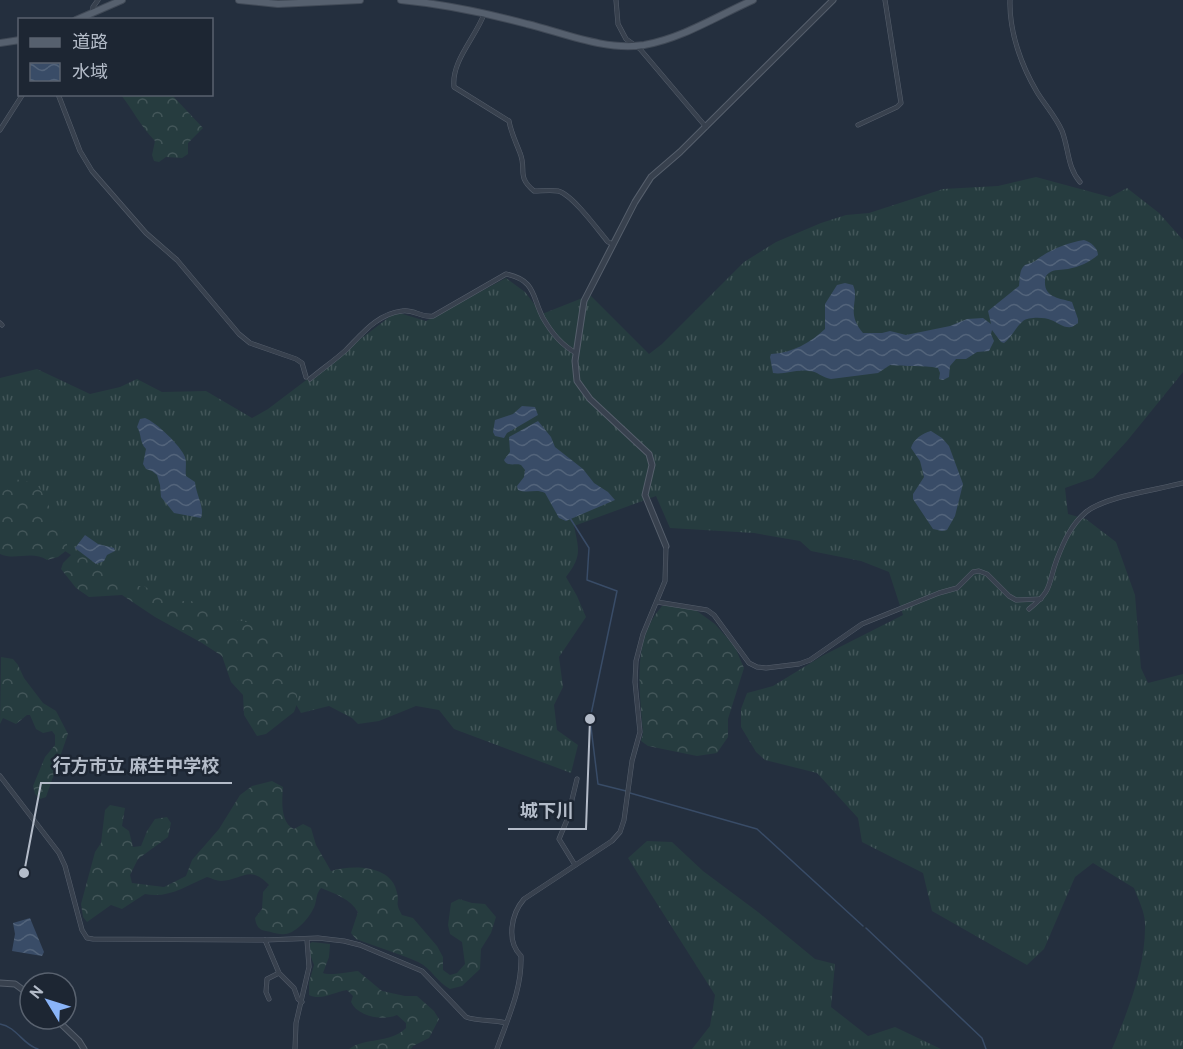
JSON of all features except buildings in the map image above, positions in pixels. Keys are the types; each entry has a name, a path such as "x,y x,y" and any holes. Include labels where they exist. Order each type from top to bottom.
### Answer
{"main road":[{"path":"79,18 122,0"},
{"path":"239,0 278,4 360,0"},
{"path":"401,0 484,14 604,44 635,45 673,38 753,0"},
{"path":"0,41 18,40"}],"street":[{"path":"93,12 93,7 98,0"},
{"path":"616,0 618,24 626,39 640,49 706,128"},
{"path":"497,1049 515,1006 521,967 521,956 514,949 512,926 515,911 524,898 617,836 624,820 632,760 640,732 635,682 636,661 643,634 667,573 666,546 645,495 652,458 579,386 575,375 584,301 647,181 706,128 833,0"},
{"path":"858,125 901,103 885,0"},
{"path":"1011,0 1011,24 1027,71 1063,133 1070,166 1080,182"},
{"path":"484,14 459,62 453,80 454,87 509,121 515,144 520,152 523,177 527,186 534,191 562,193 608,242 613,244"},
{"path":"0,130 22,96"},
{"path":"59,96 84,160 112,195 146,233 177,260 239,334 250,343 296,359 302,363 308,378 345,350 377,320 406,310 422,316 433,316 506,274 513,275 532,289 548,326 567,348 576,353"},
{"path":"1029,609 1049,589 1052,572 1065,539 1086,513 1094,507 1122,498 1183,483"},
{"path":"657,602 707,610 714,615 749,663 766,668 799,664 810,660 862,624 957,588 973,572 979,571 987,574 1016,600 1041,599"},
{"path":"0,776 59,853 65,866 82,930 87,938 330,939 360,945 415,967 428,976 465,1017 506,1023"},
{"path":"575,865 559,839 567,820 577,779"},
{"path":"265,940 279,973 294,988 298,999 302,1002"},
{"path":"295,1049 295,1031 309,967 307,940"},
{"path":"269,999 266,992 267,979 279,973"},
{"path":"0,983 18,986"},
{"path":"69,1031 84,1049"}],"green space":[{"path":"122,96 173,96 203,128 188,143 188,154 182,158 166,157 159,162 154,161 152,155 155,141"},
{"path":"1036,177 1110,197 1127,188 1159,213 1183,240 1183,372 1127,441 1093,478 1065,488 1068,514 1086,519 1116,542 1135,595 1141,668 1148,683 1183,674 1183,1049 1112,1049 1130,1004 1143,956 1145,919 1134,888 1093,863 1075,877 1044,949 1027,965 932,911 923,873 862,842 858,818 817,773 765,760 756,752 741,727 741,709 747,693 773,686 822,656 903,615 889,572 861,561 811,551 800,541 754,533 670,528 656,496 574,526 578,553 575,564 566,577 586,617 559,657 563,687 554,705 557,730 578,745 571,773 454,729 439,710 416,706 379,721 358,724 352,718 329,706 301,713 275,669 88,566 48,540 0,498 0,378 37,369 90,394 120,387 137,379 162,392 206,391 252,418 268,409 396,312 426,321 506,278 525,292 542,314 590,295 649,354 662,344 744,262 776,242 846,215 869,213 943,189 998,186"},
{"path":"10,478 34,483 41,490 51,510 67,527 67,550 58,557 47,560 35,556 0,554 0,482"},
{"path":"73,553 100,566 107,565 136,586 144,586 178,601 191,601 206,605 220,612 230,621 243,621 255,625 269,635 290,660 298,701 294,712 266,734 257,736 244,715 243,695 231,682 222,656 122,595 89,597 76,588 61,569 63,563"},
{"path":"671,605 697,611 715,624 735,647 744,668 728,719 728,737 717,753 697,756 648,746 641,741 643,733 640,683 642,650 652,620 662,606"},
{"path":"1,657 13,659 43,703 56,711 68,734 46,797 40,799 35,794 33,786 45,757 55,745 55,735 52,731 43,733 36,729 30,715 16,724 3,718 0,724"},
{"path":"272,781 283,787 283,811 286,822 294,829 303,824 311,828 316,845 331,871 349,868 370,869 387,876 394,883 398,907 402,915 413,918 437,946 443,957 443,970 450,975 457,973 465,964 462,942 450,934 448,925 451,903 459,899 485,904 496,917 491,933 481,949 480,969 462,986 450,989 418,962 356,939 351,933 358,912 355,907 347,900 321,888 310,914 294,931 283,934 261,930 255,918 262,909 263,892 269,885 251,874 221,881 207,877 169,893 145,894 122,909 111,905 87,922 83,917 81,904 95,852 101,843 105,810 110,805 125,808 122,826 129,831 133,847 141,846 155,819 167,817 171,823 168,837 138,859 130,875 132,883 164,887 186,876 192,860 219,829 240,795 252,786"},
{"path":"647,841 672,842 703,871 815,959 835,964 831,1007 868,1036 895,1027 941,1049 692,1049 710,1026 715,995 628,858"},
{"path":"312,942 330,944 329,957 323,973 358,971 382,991 417,996 434,1011 439,1019 429,1038 411,1049 349,1049 355,1045 385,1039 400,1033 406,1028 406,1023 397,1015 385,1018 359,1011 351,1002 353,996 347,990 323,997 309,995 309,982 314,965 307,946"}],"water":[{"path":"1084,240 1094,246 1098,255 1080,266 1051,272 1045,278 1045,287 1050,294 1072,302 1078,323 1072,327 1063,326 1044,318 1028,319 1020,324 1004,343 992,330 994,341 989,351 977,352 966,359 956,359 950,366 949,377 943,380 939,379 938,368 890,365 878,373 831,379 811,371 773,373 771,354 786,352 800,346 825,329 825,304 837,285 845,283 853,285 855,319 863,333 890,331 906,335 950,326 967,319 983,318 991,324 988,311 1019,286 1024,266 1058,248"},
{"path":"522,406 535,407 538,415 507,433 504,438 495,436 493,432 495,420 513,414"},
{"path":"145,418 161,429 183,452 186,459 186,476 195,482 202,510 201,518 174,513 161,497 157,475 146,469 143,464 146,449 142,444 137,427 140,419"},
{"path":"538,421 551,437 555,447 583,469 594,483 608,492 615,500 566,521 559,518 545,493 518,490 517,486 524,477 525,470 521,465 509,464 504,460 510,452 509,437"},
{"path":"931,431 949,446 963,484 955,516 947,530 942,531 933,529 913,499 913,494 924,477 920,461 911,448 918,437"},
{"path":"85,535 98,544 114,548 115,551 107,555 104,561 96,564 75,548"},
{"path":"30,918 44,952 42,956 12,951 15,934 13,923"}],"waterway":[{"path":"570,518 589,548 587,580 617,591 590,719 598,784 626,791"},
{"path":"630,793 757,829 863,926"},
{"path":"866,928 982,1038 986,1049"},
{"path":"0,1024 11,1029 28,1044 38,1049"}],"place":[{"name":"城下川","path":"590,719"},
{"name":"行方市立 麻生中学校","path":"24,873"}]}
